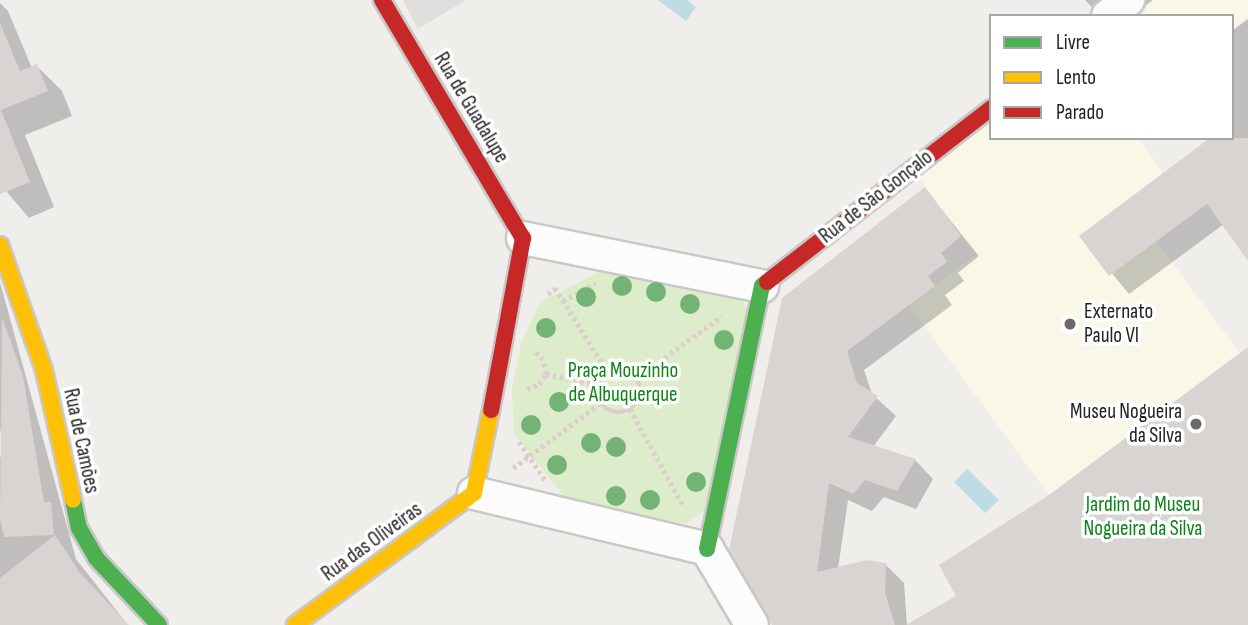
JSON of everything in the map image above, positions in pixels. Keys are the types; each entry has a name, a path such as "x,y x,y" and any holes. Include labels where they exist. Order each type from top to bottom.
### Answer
{"street":[{"name":"Rua de Guadalupe","path":"382,0 523,238"},
{"path":"1110,14 1128,0"},
{"name":"Rua de São Gonçalo","path":"762,286 989,110"},
{"path":"707,549 474,493 523,238 762,286 707,549 752,625"},
{"name":"Rua de Camões","path":"0,245 44,370 79,528 96,558 159,625"},
{"name":"Rua das Oliveiras","path":"295,625 474,493"}],"path":[{"path":"564,301 603,278"},
{"path":"636,378 762,286"},
{"path":"543,301 555,288 608,372"},
{"path":"624,369 636,378 640,395 630,409 614,412 601,403 597,385 608,372 624,369"},
{"path":"545,374 597,385"},
{"path":"640,395 667,404"},
{"path":"520,463 601,403"},
{"path":"630,409 686,510"},
{"path":"515,437 548,484"}],"shaded area":[{"path":"403,0 466,0 418,29"},
{"path":"1150,0 1248,0 1248,17 1234,28 1234,14 1132,14"},
{"name":"Externato Paulo VI","path":"989,119 989,140 1139,140 1163,173 1079,236 1109,276 1156,241 1240,353 1049,495 909,305 976,255 916,174"}],"green space":[{"name":"Praça Mouzinho de Albuquerque","path":"615,264 734,289 749,310 705,511 685,524 571,505 514,434 512,388 521,344 540,302"}],"water":[{"path":"658,0 687,0 696,7 686,21"},
{"path":"967,469 999,500 985,513 954,482"}],"building":[{"path":"0,23 20,71 37,64 48,91 1,110 30,182 0,194"},
{"path":"1248,138 1248,261 1207,204 1109,276 1079,236 1207,140"},
{"path":"925,187 961,236 941,253 947,262 928,276 935,286 847,351 857,383 878,396 848,437 916,459 897,491 865,480 853,494 829,483 817,572 867,560 886,563 885,593 895,625 772,625 729,550 782,298"},
{"path":"2,317 23,376 44,502 51,502 54,535 4,537 0,518"},
{"name":"Jardim do Museu Nogueira da Silva","path":"1248,347 1248,625 906,625 956,596 939,565 1049,495"},
{"path":"55,535 80,573 129,625 0,625 0,578"}],"traffic: fast":[{"path":"707,549 762,286 767,282"},
{"path":"73,500 79,528 96,558 159,625"}],"traffic: slow":[{"path":"0,245 44,370 73,500"},
{"path":"295,625 474,493 491,410"}],"traffic: jam":[{"path":"382,0 523,238 491,410"},
{"path":"767,282 989,110"}],"place":[{"name":"Externato Paulo VI","path":"1070,324"},
{"name":"Museu Nogueira da Silva","path":"1196,424"}]}
